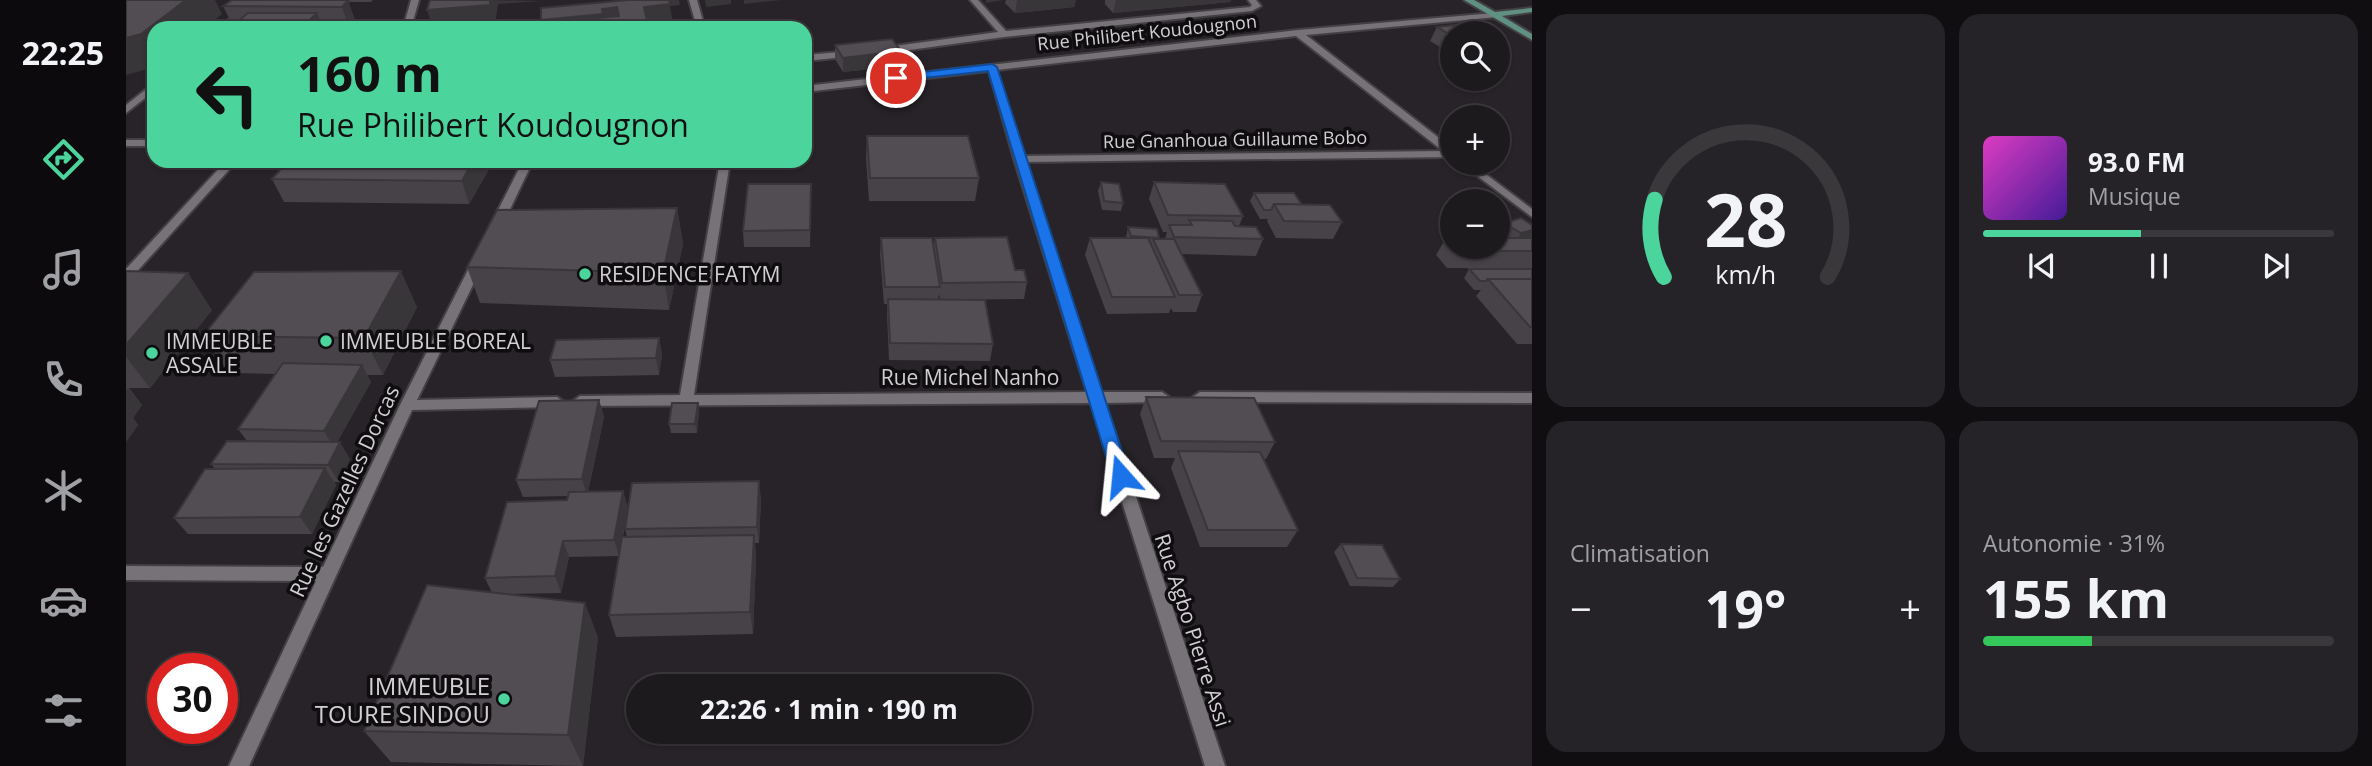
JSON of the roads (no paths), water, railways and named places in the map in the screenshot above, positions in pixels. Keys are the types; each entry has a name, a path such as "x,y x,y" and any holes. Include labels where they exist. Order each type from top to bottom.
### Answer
{"main road":[{"path":"1468,0 1532,37"},
{"path":"1494,15 1532,10"}],"street":[{"path":"232,21 257,0"},
{"path":"409,21 415,0"},
{"path":"693,0 699,21"},
{"path":"974,0 1004,34"},
{"path":"812,58 855,56 1004,34 1252,9 1257,6 1252,0"},
{"name":"Rue Philibert Koudougnon","path":"812,88 1298,33 1494,15"},
{"path":"1298,33 1440,144"},
{"name":"Rue Agbo Pierre Assi","path":"992,67 1019,159 1215,766"},
{"path":"865,70 872,81"},
{"path":"126,110 147,92"},
{"path":"126,143 147,143"},
{"name":"Rue Gnanhoua Guillaume Bobo","path":"1019,159 1440,153"},
{"path":"126,276 226,168"},
{"name":"Rue les Gazelles Dorcas","path":"239,766 408,405 525,168"},
{"path":"685,399 724,168"},
{"path":"1481,175 1532,214"},
{"name":"Rue Michel Nanho","path":"408,405 685,399 1532,398"},
{"path":"126,573 329,574"}],"place":[{"name":"RESIDENCE FATYM","path":"585,274"},
{"name":"IMMEUBLE BOREAL","path":"326,341"},
{"name":"IMMEUBLE ASSALE","path":"152,353"},
{"name":"IMMEUBLE TOURE SINDOU","path":"504,699"}]}
